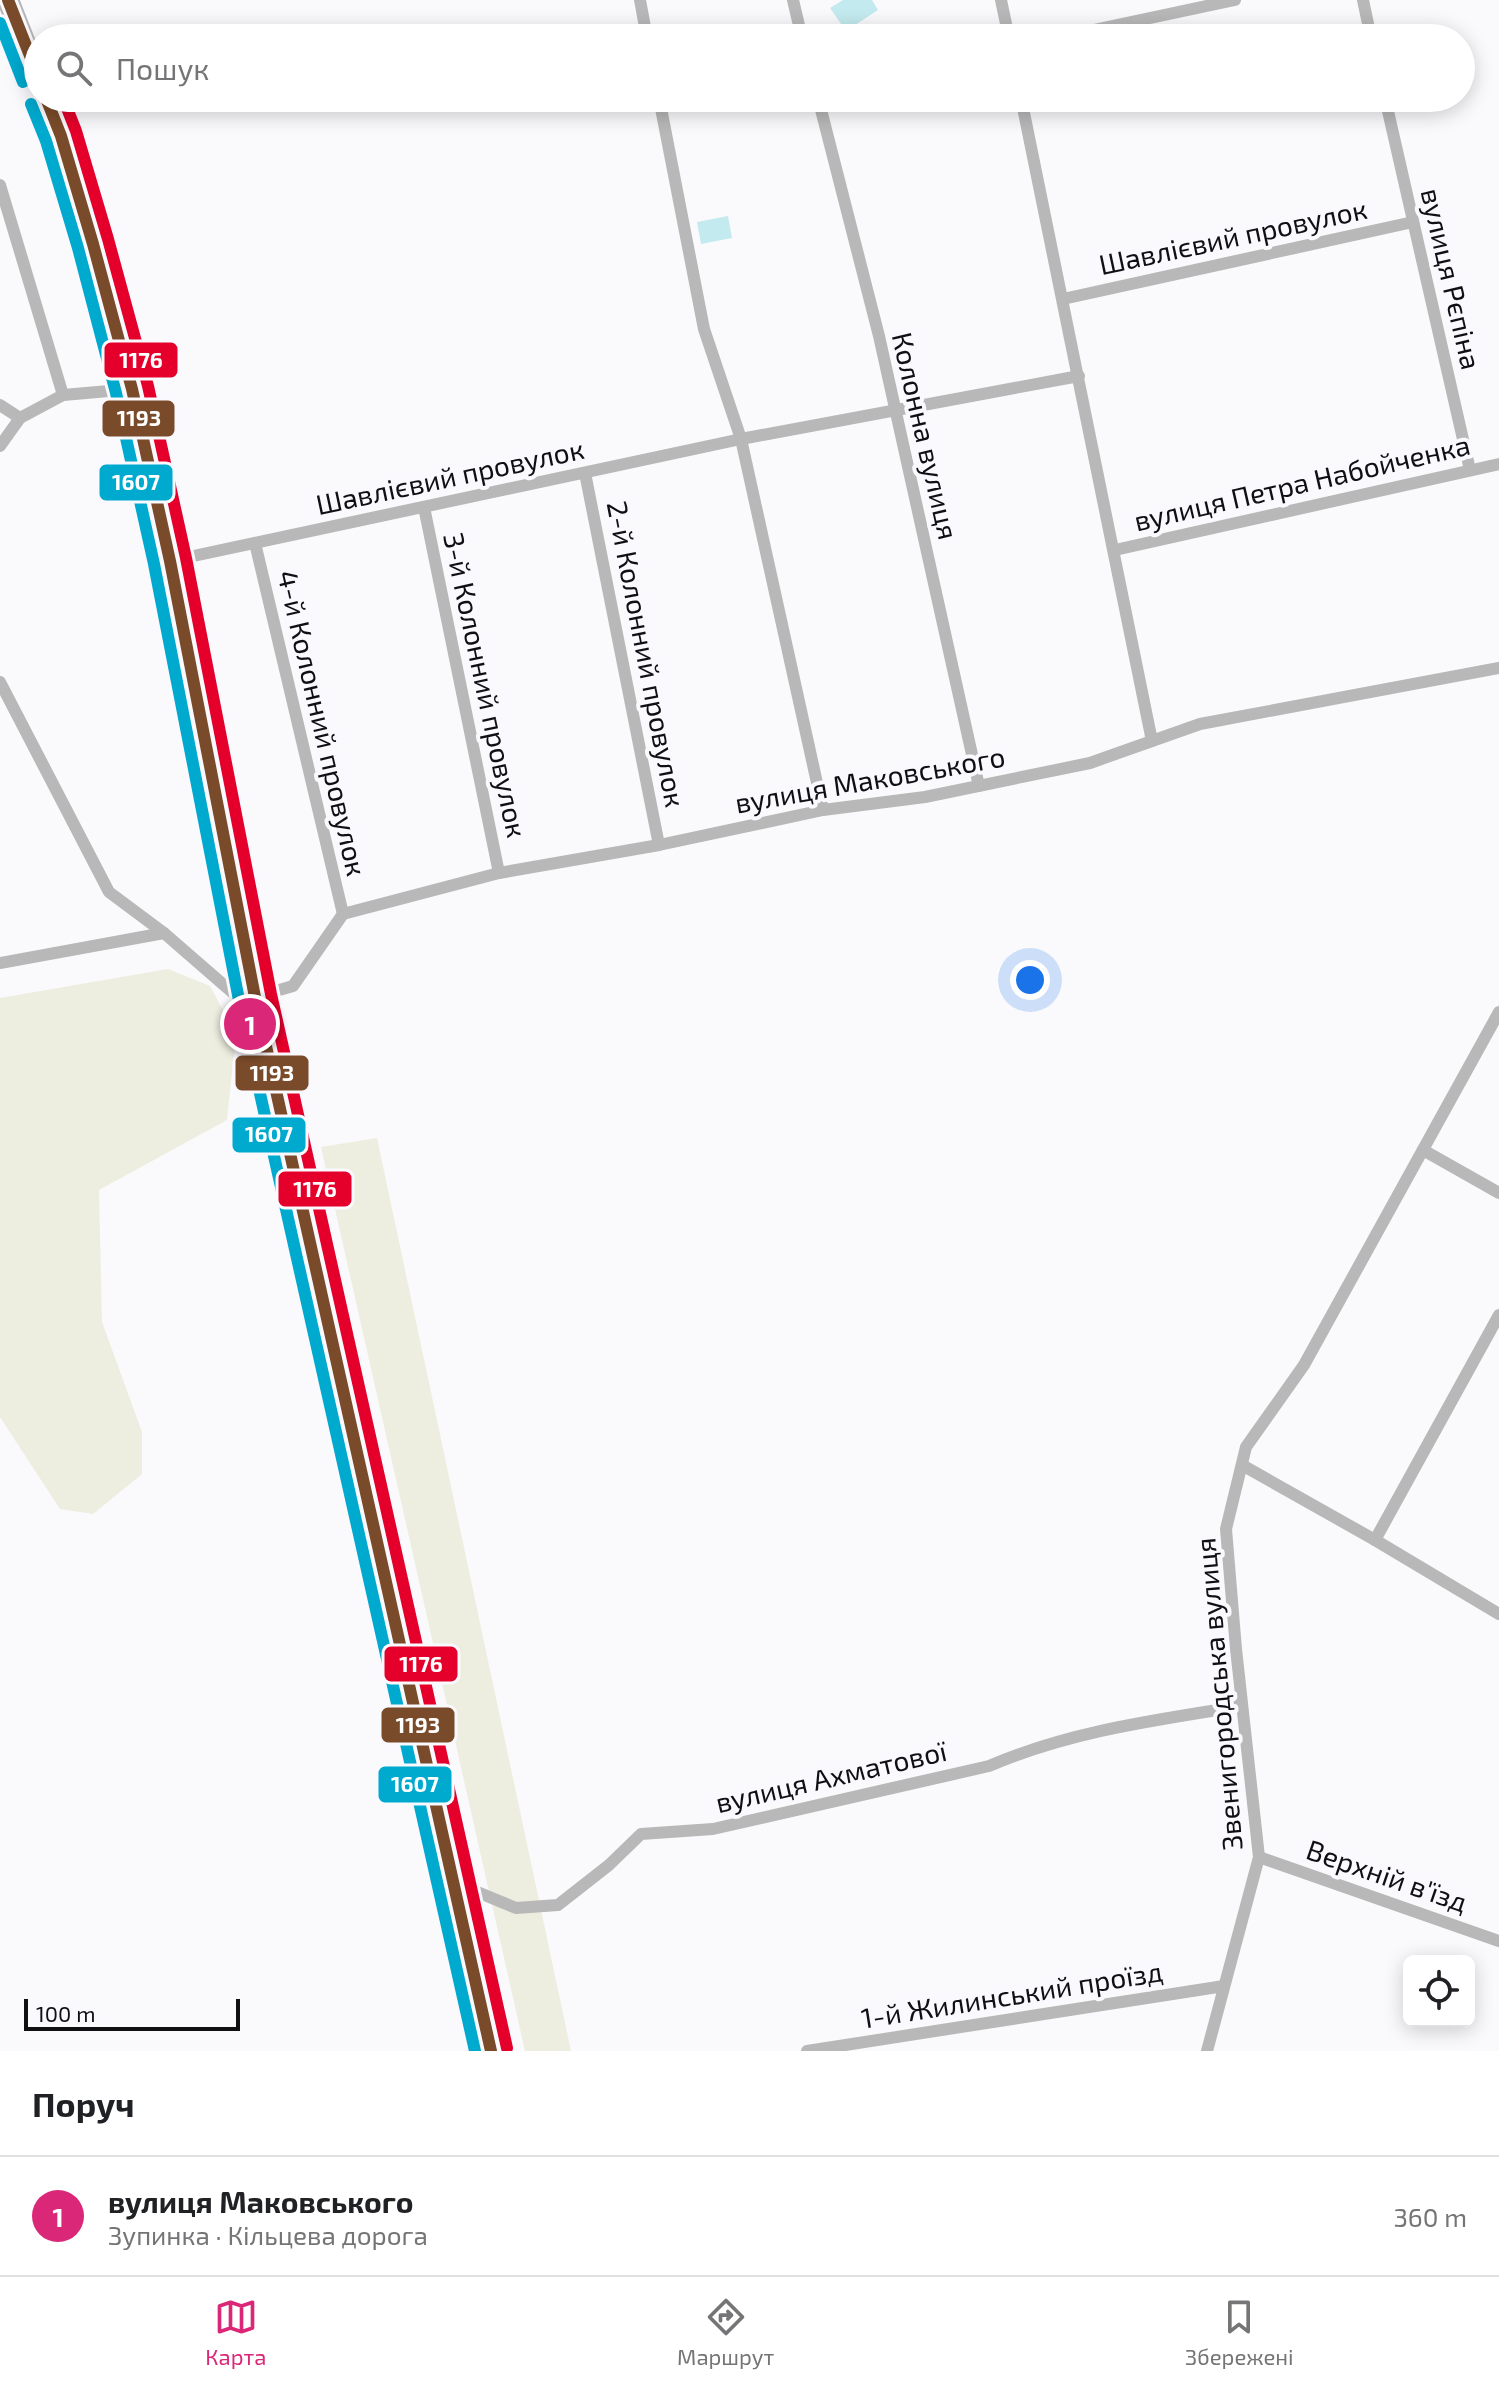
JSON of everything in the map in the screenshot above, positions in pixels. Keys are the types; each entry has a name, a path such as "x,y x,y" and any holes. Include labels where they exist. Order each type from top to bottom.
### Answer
{"highway":[{"path":"8,0 24,41"},
{"path":"52,112 89,230 132,389 170,561 255,997 491,2051"}],"street":[{"path":"640,0 644,24"},
{"path":"793,0 799,24"},
{"path":"1001,0 1006,24"},
{"path":"1122,24 1235,0"},
{"path":"1363,0 1368,24"},
{"path":"662,112 704,329 741,439 823,810"},
{"name":"Колонна вулиця","path":"822,112 879,336 979,786"},
{"path":"1024,112 1152,741"},
{"name":"вулиця Рєпіна","path":"1388,112 1470,470"},
{"path":"0,185 63,395"},
{"name":"Шавлієвий провулок","path":"1063,299 1413,222"},
{"name":"Шавлієвий провулок","path":"170,561 741,439 1079,376"},
{"path":"0,446 20,418 63,395 132,389"},
{"path":"0,405 20,418"},
{"name":"вулиця Петра Набойченка","path":"1115,550 1499,464"},
{"name":"2-й Колонний провулок","path":"585,473 659,845"},
{"name":"3-й Колонний провулок","path":"424,507 499,873"},
{"name":"4-й Колонний провулок","path":"255,543 343,914"},
{"name":"вулиця Маковського","path":"343,914 499,873 659,845 823,810 925,797 1090,763 1200,724 1499,668"},
{"path":"0,682 109,892 164,933 240,999 293,986 343,914"},
{"path":"0,963 164,933"},
{"name":"Звенигородська вулиця","path":"1207,2051 1259,1857 1226,1529 1246,1447 1304,1365 1499,1012"},
{"path":"1423,1150 1499,1193"},
{"path":"1375,1540 1499,1315"},
{"path":"1242,1465 1499,1614"},
{"name":"вулиця Ахматової","path":"453,1882 516,1908 558,1905 609,1865 641,1834 713,1829 989,1766 1031,1747 1113,1727 1242,1706"},
{"name":"Верхній в'їзд","path":"1259,1857 1499,1941"},
{"name":"1-й Жилинський проїзд","path":"807,2051 1224,1986"}],"shaded area":[{"path":"168,969 210,986 236,1035 227,1120 99,1190 102,1322 142,1432 142,1474 93,1514 60,1509 0,1417 0,998"},
{"path":"377,1138 571,2051 525,2051 321,1147"}],"water":[{"path":"843,0 872,0 878,10 857,24 841,24 830,8"},
{"path":"728,216 732,238 701,244 697,222"}],"transit line":[{"name":"1193","path":"8,0 24,41"},
{"name":"1607","path":"0,23 23,82"},
{"name":"1607","path":"34,112 78,248 116,393 154,564 239,1000 475,2051"},
{"name":"1193","path":"52,112 93,244 132,389 170,561 255,997 491,2051"},
{"name":"1176","path":"69,112 108,239 148,386 186,558 271,994 507,2048"}],"place":[{"name":"вулиця Маковського","path":"250,1024"}]}
